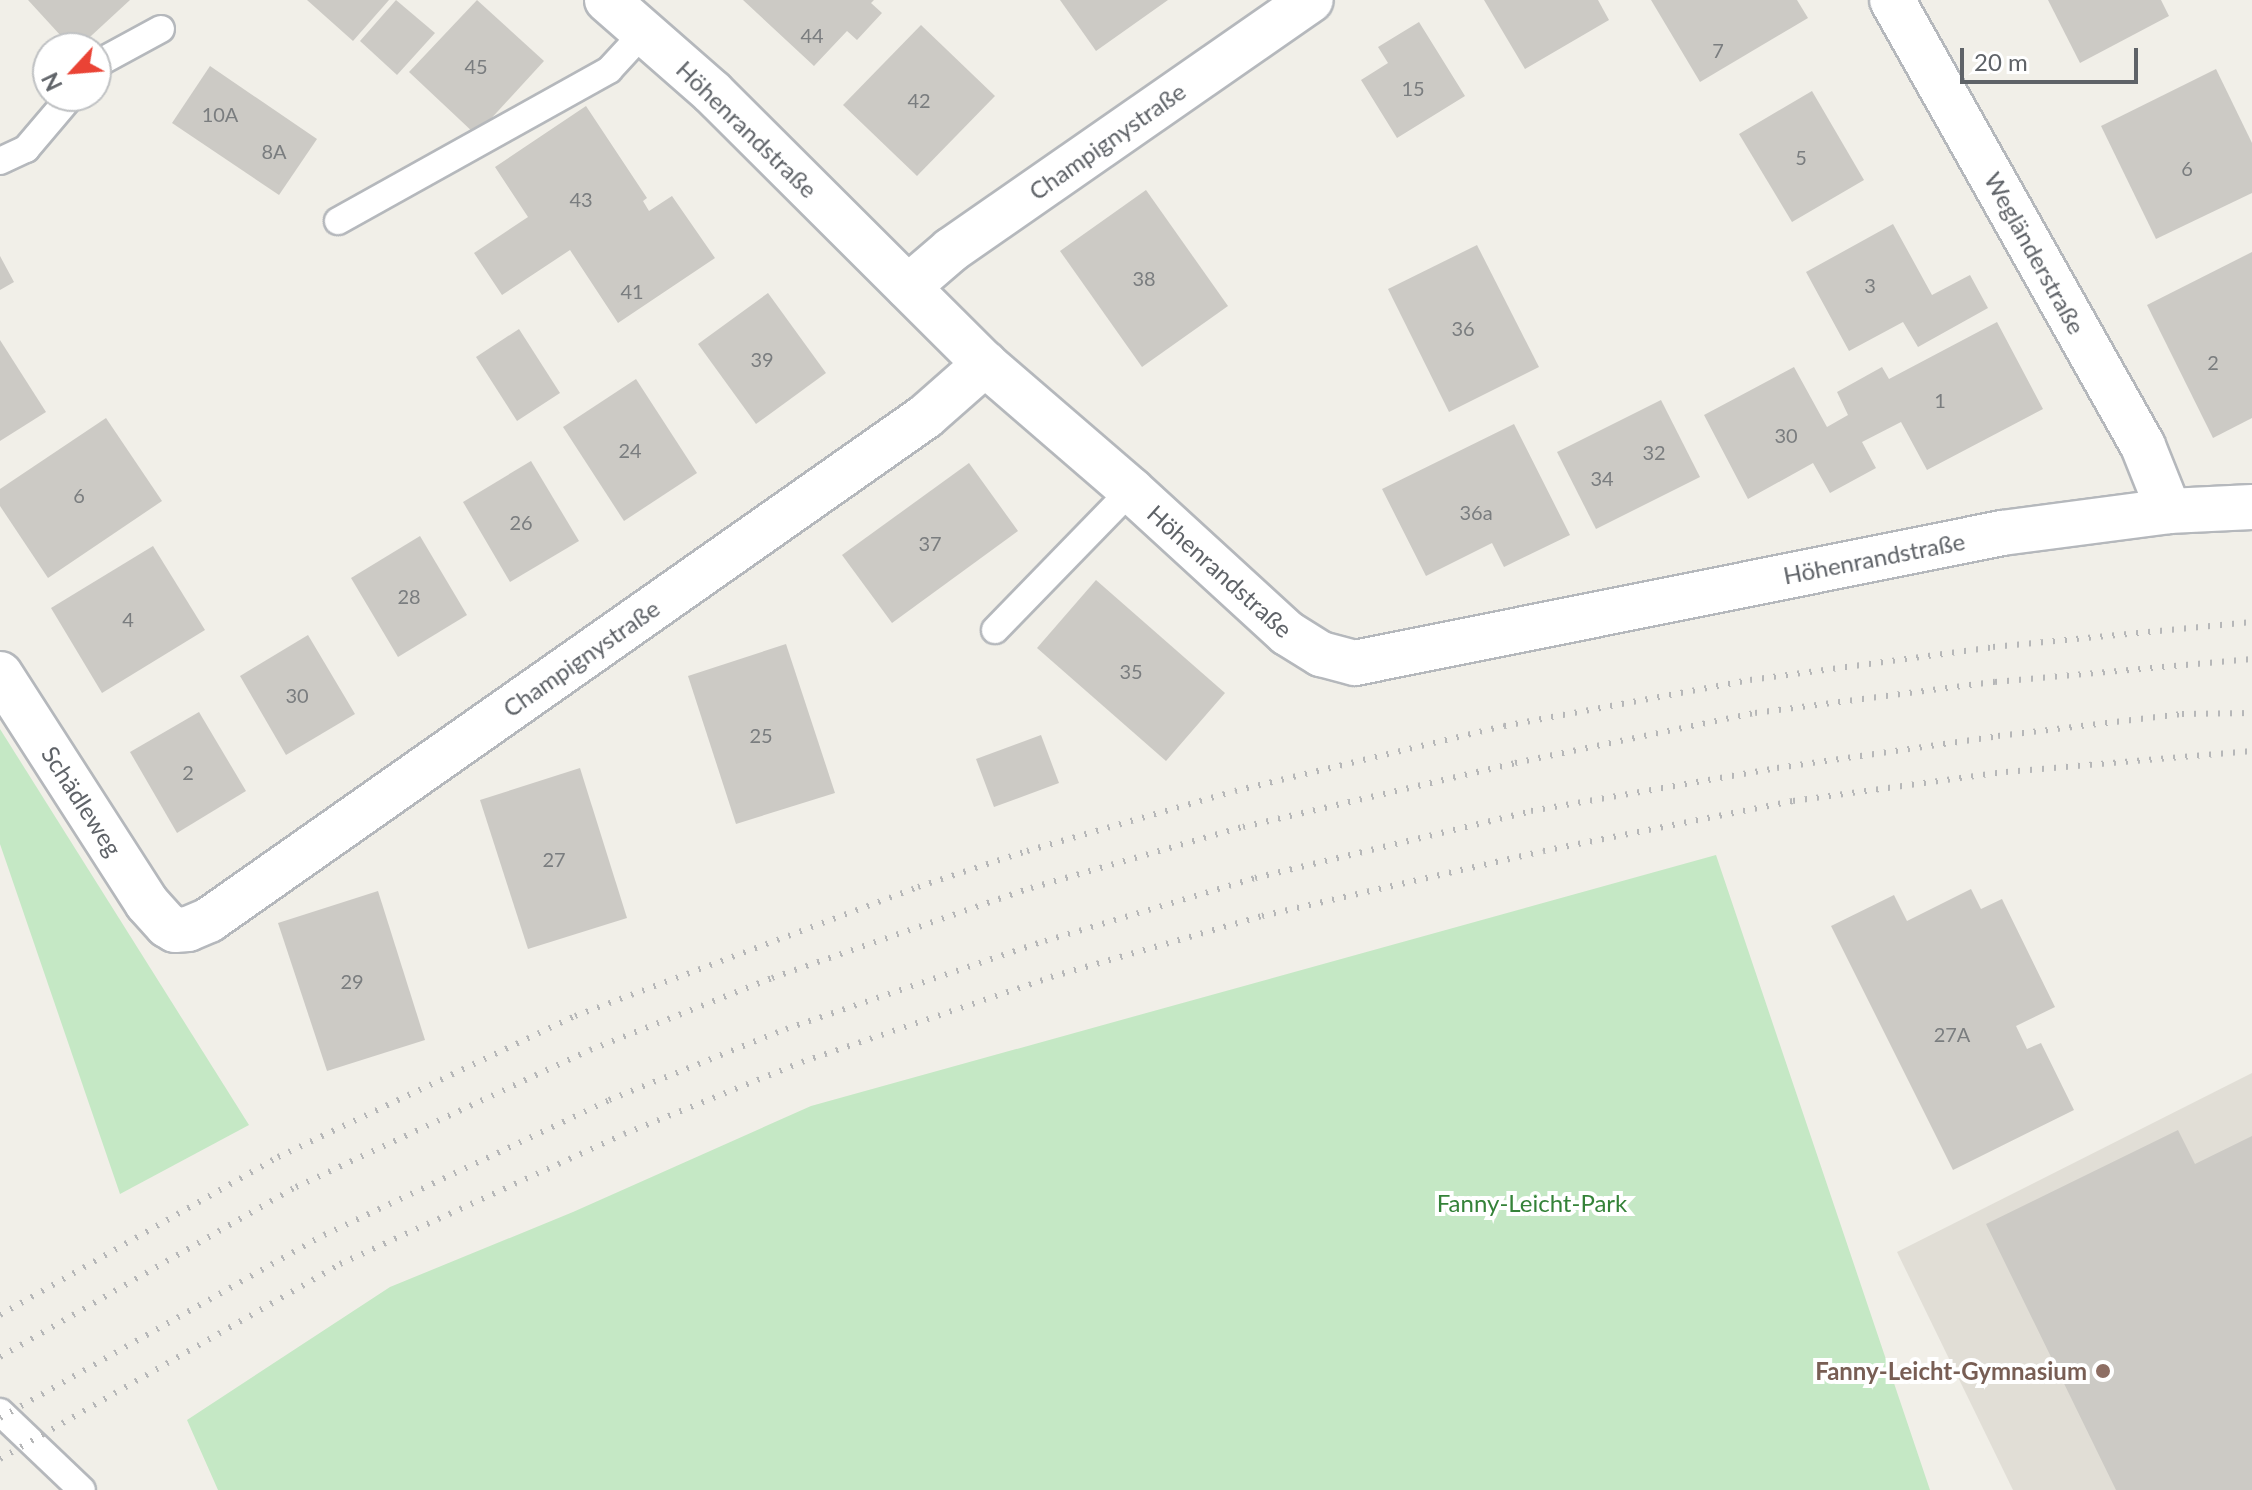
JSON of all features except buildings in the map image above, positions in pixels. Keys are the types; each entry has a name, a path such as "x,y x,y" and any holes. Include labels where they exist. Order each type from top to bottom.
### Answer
{"street":[{"name":"Höhenrandstraße","path":"607,0 712,92 985,364 1131,490 1287,633 1321,654 1355,663 2002,533 2169,511 2252,507"},
{"name":"Wegländerstraße","path":"1892,0 2143,446 2169,511"},
{"name":"Champignystraße","path":"908,287 951,250 1297,3"},
{"name":"Champignystraße","path":"167,925 175,930 188,929 209,920 926,416 985,364"},
{"name":"Schädleweg","path":"0,674 147,903 167,925"}],"lane":[{"path":"112,56 161,29"},
{"path":"338,221 609,70 643,33"},
{"path":"0,161 26,149 57,112"},
{"path":"995,630 1131,490"},
{"path":"0,1412 82,1490"}],"shaded area":[{"name":"Fanny-Leicht-Gymnasium","path":"2252,1073 2252,1490 2013,1490 1897,1252"}],"green space":[{"path":"0,729 249,1125 120,1194 0,844"},
{"name":"Fanny-Leicht-Park","path":"1716,855 1930,1490 218,1490 187,1420 390,1287 573,1212 811,1106"}],"railway":[{"path":"0,1315 278,1157 575,1016 918,887 1027,851 1235,791 1504,726 1750,680 1993,647 2252,622"},
{"path":"0,1357 296,1187 590,1050 772,978 1031,888 1243,827 1515,763 1755,713 1995,682 2252,659"},
{"path":"0,1418 324,1235 609,1100 786,1029 1045,941 1255,878 1531,811 1777,768 1998,736 2182,714 2252,713"},
{"path":"0,1459 340,1264 624,1134 802,1062 1051,977 1262,916 1543,851 1793,801 2006,772 2252,751"}],"place":[{"name":"Fanny-Leicht-Gymnasium","path":"2103,1371"}]}
